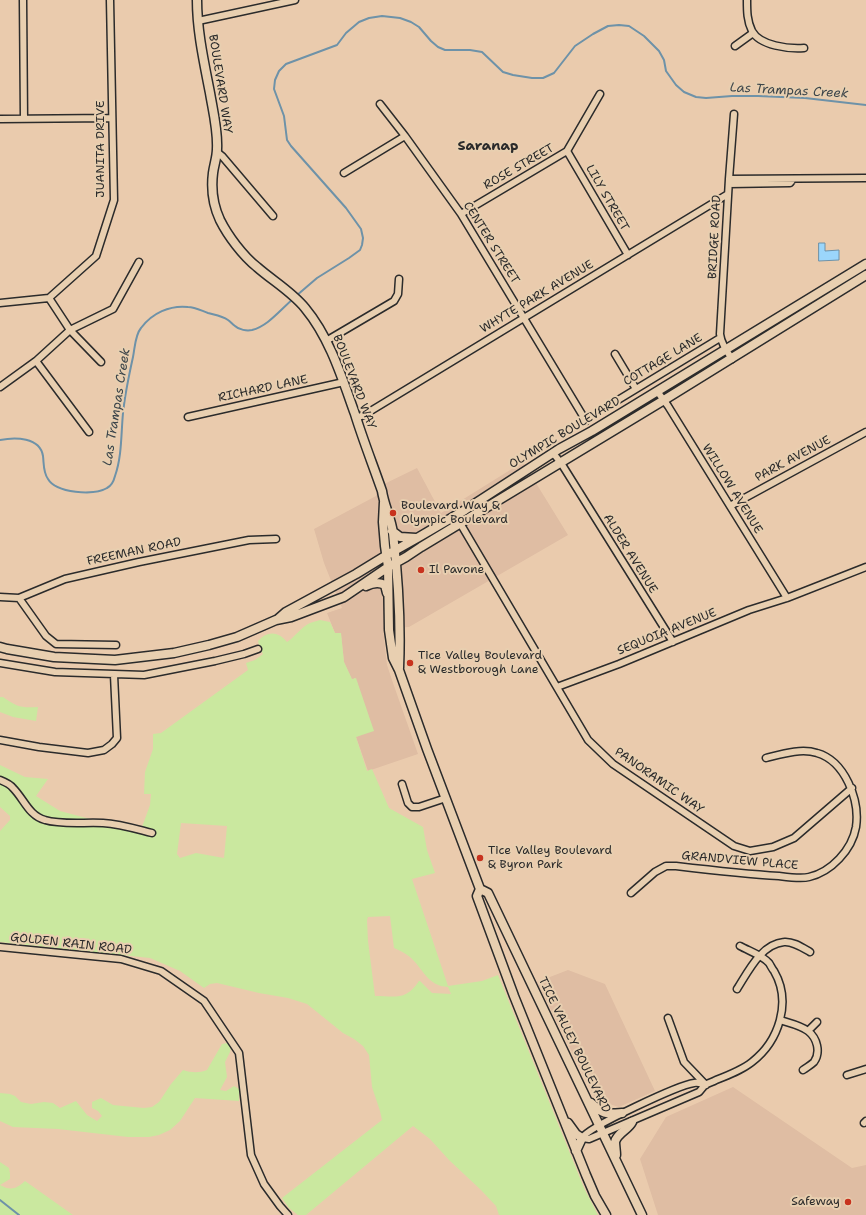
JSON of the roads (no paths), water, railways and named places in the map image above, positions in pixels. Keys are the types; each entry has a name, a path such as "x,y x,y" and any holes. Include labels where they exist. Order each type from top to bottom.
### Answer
{"street":[{"path":"23,0 24,119"},
{"name":"JUANITA DRIVE","path":"49,298 96,256 114,200 110,0"},
{"name":"BOULEVARD WAY","path":"197,0 202,51 216,126 217,152 212,190 220,221 234,243 246,257 304,306 326,341 344,382 382,491 392,531 390,553"},
{"path":"198,21 295,0"},
{"path":"747,0 748,21 753,33 766,42 775,45 789,48 804,48"},
{"path":"735,46 753,33"},
{"path":"567,151 600,94"},
{"name":"CENTER STREET","path":"380,104 406,136 461,214 586,421"},
{"name":"BRIDGE ROAD","path":"732,359 720,338 734,114"},
{"path":"0,119 112,118"},
{"path":"344,173 406,136"},
{"name":"ROSE STREET","path":"461,214 567,151"},
{"name":"LILY STREET","path":"567,151 628,255"},
{"path":"217,152 273,216"},
{"path":"729,181 790,183 794,179 866,178"},
{"name":"WHYTE PARK AVENUE","path":"356,418 728,194"},
{"path":"0,387 36,361 70,330 113,309 139,262"},
{"name":"OLYMPIC BOULEVARD","path":"276,620 286,612 356,574 465,510 553,453 657,392 866,264"},
{"name":"OLYMPIC BOULEVARD","path":"0,647 54,657 115,660 174,653 237,637 276,620 291,617 344,597 460,523 732,359 866,275"},
{"path":"326,341 394,301 398,294 399,279"},
{"path":"0,302 49,298 70,330 101,362"},
{"name":"COTTAGE LANE","path":"618,400 720,338"},
{"path":"615,354 636,389"},
{"path":"36,361 89,432"},
{"name":"RICHARD LANE","path":"188,417 344,382"},
{"name":"WILLOW AVENUE","path":"657,392 664,400 786,598"},
{"name":"PARK AVENUE","path":"730,506 866,432"},
{"name":"ALDER AVENUE","path":"553,453 561,463 673,642"},
{"name":"BOULEVARD WAY","path":"384,502 383,522 390,553"},
{"name":"PANORAMIC WAY","path":"460,523 588,740 613,764 734,846 750,851 773,847 794,838 852,788"},
{"path":"392,531 398,536 404,538 419,537"},
{"name":"FREEMAN ROAD","path":"0,597 19,598 65,579 139,562 249,540 276,539"},
{"name":"TICE VALLEY BOULEVARD","path":"390,553 400,632 399,670"},
{"name":"TICE VALLEY BOULEVARD","path":"392,565 388,596 388,624 393,658 399,670 480,889 488,893 642,1215"},
{"name":"SEQUOIA AVENUE","path":"557,687 673,642 749,610 786,598 866,567"},
{"path":"353,592 358,592 374,582 380,582 385,585 388,596"},
{"path":"19,598 46,636 56,644 116,645"},
{"path":"388,624 395,629 396,645 400,654"},
{"path":"0,663 55,672 144,675 184,668 244,654 258,649"},
{"path":"0,740 39,748 88,753 104,750 117,738 114,675"},
{"name":"GRANDVIEW PLACE","path":"631,893 655,872 666,866 758,875 808,878 823,872 838,860 849,845 856,827 856,808 852,788 842,772 833,761 817,753 799,751 766,758"},
{"path":"0,780 13,787 30,811 44,820 56,822 113,824 152,833"},
{"path":"402,784 408,803 412,806 419,806 446,798"},
{"name":"TICE VALLEY BOULEVARD","path":"480,889 477,896 514,996 576,1151 606,1215"},
{"path":"737,989 759,956 776,944 785,942 796,945 810,952"},
{"path":"601,1130 632,1122 699,1092 706,1085 752,1063 763,1052 774,1037 780,1020 782,1001 780,987 769,963 740,946"},
{"name":"GOLDEN RAIN ROAD","path":"0,947 121,958 161,971 204,1001 239,1053 251,1155 264,1184 288,1215"},
{"path":"668,1018 684,1062 706,1085"},
{"path":"780,1020 794,1024 808,1031 817,1041 818,1050 814,1061 804,1070"},
{"path":"808,1031 817,1022"},
{"path":"847,1075 866,1069"},
{"path":"564,1120 576,1134 582,1138 589,1139 622,1113 687,1085 696,1082 706,1085"},
{"path":"588,1100 602,1112 622,1113"},
{"path":"616,1160 615,1141 632,1122"},
{"path":"576,1151 582,1138"}],"water":[{"path":"819,243 825,243 825,251 839,250 839,260 819,261"}],"waterway":[{"name":"Las Trampas Creek","path":"296,296 317,278 360,250 363,238 361,229 346,208 287,140 284,116 274,89 275,80 279,71 286,64 337,45 346,33 359,22 369,18 382,16 400,18 411,22 419,27 438,47 445,50 470,50 482,52 503,72 532,78 543,78 554,73 575,46 593,34 608,26 629,26 644,36 659,51 664,60 666,71 676,85 684,92 696,97 758,96 805,98 866,105"},
{"name":"Las Trampas Creek","path":"0,440 19,439 26,440 37,445 43,456 45,474 52,484 76,492 93,492 107,488 113,481 117,468 120,453 125,399 136,341 139,331 145,323 150,318 162,311 175,307 191,307 223,318 241,329 252,330 269,321 293,299"},
{"path":"0,1200 19,1215"}],"place":[{"name":"Boulevard Way & Olympic Boulevard","path":"393,513"},
{"name":"Il Pavone","path":"421,570"},
{"name":"Tice Valley Boulevard & Westborough Lane","path":"410,663"},
{"name":"Tice Valley Boulevard & Byron Park","path":"480,858"},
{"name":"Safeway","path":"848,1202"}],"district":[{"name":"Saranap","path":"488,146"}]}
